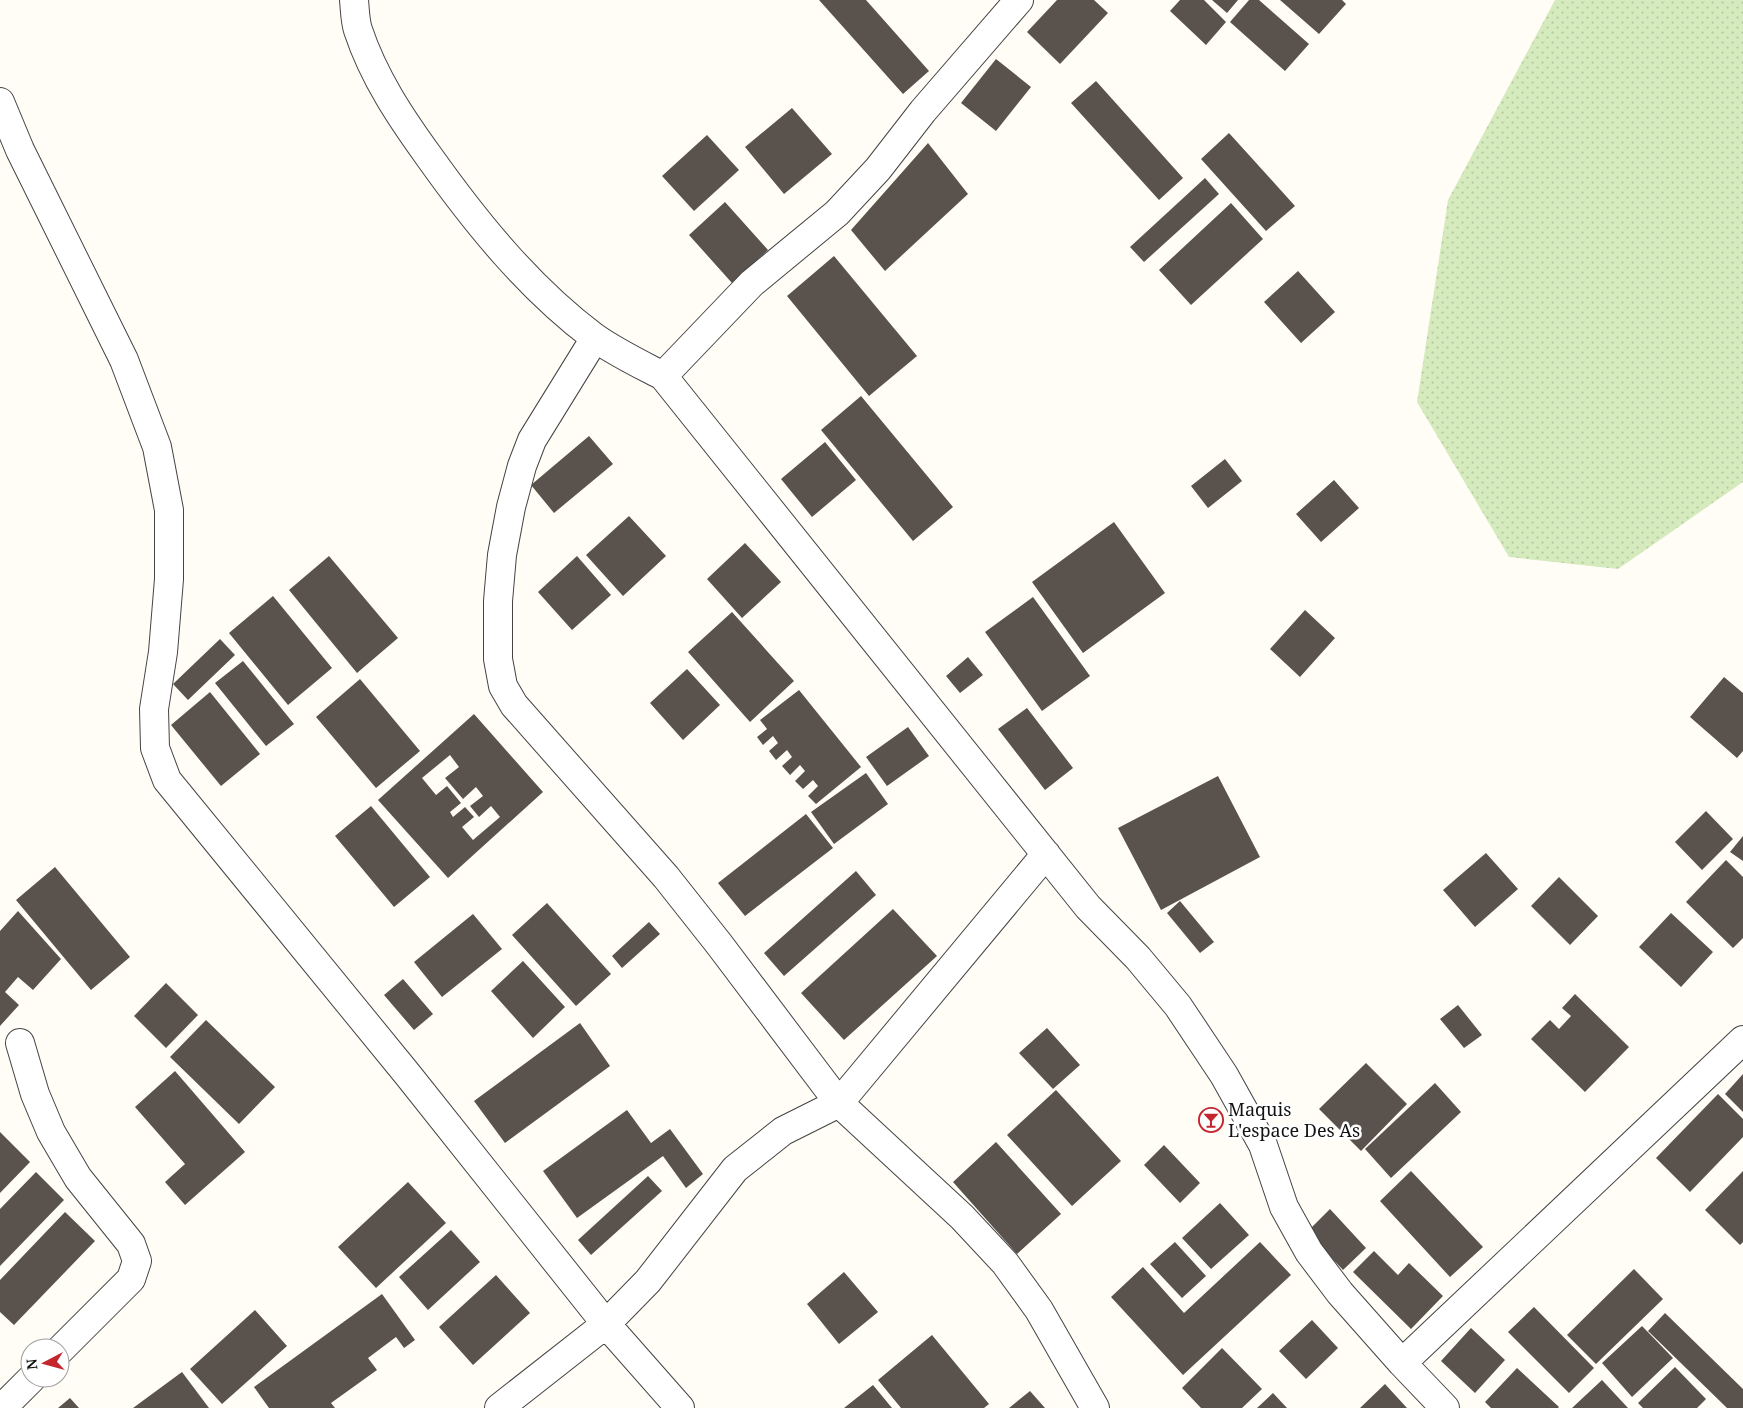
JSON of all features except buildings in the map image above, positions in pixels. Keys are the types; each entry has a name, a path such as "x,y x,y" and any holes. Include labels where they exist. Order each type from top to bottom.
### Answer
{"street":[{"path":"354,0 357,28 379,81 408,128 465,208 521,272 570,318 595,338 662,376 1088,907 1138,958 1178,1006 1224,1075 1263,1145 1284,1207 1309,1252 1340,1293 1402,1364 1445,1408"},
{"path":"662,376 752,283 837,213 878,168 923,111 1019,0"},
{"path":"0,102 37,184 124,360 157,447 169,510 169,580 163,652 154,709 155,748 167,780 408,1075 606,1324 680,1408"},
{"path":"595,338 532,440 522,466 511,507 502,555 498,601 498,659 503,686 514,706 666,877 839,1103 962,1218 1005,1263 1039,1310 1095,1408"},
{"path":"499,1408 606,1324 648,1281 736,1169 783,1131 839,1103 1046,854"},
{"path":"1402,1364 1743,1040"},
{"path":"20,1043 35,1094 51,1132 78,1178 131,1244 137,1260 131,1279 70,1340"},
{"path":"2,1408 22,1388"}],"green space":[{"path":"1555,0 1743,0 1743,482 1618,569 1509,557 1417,402 1448,200"}],"place":[{"name":"Maquis L'espace Des As","path":"1211,1120"}]}
